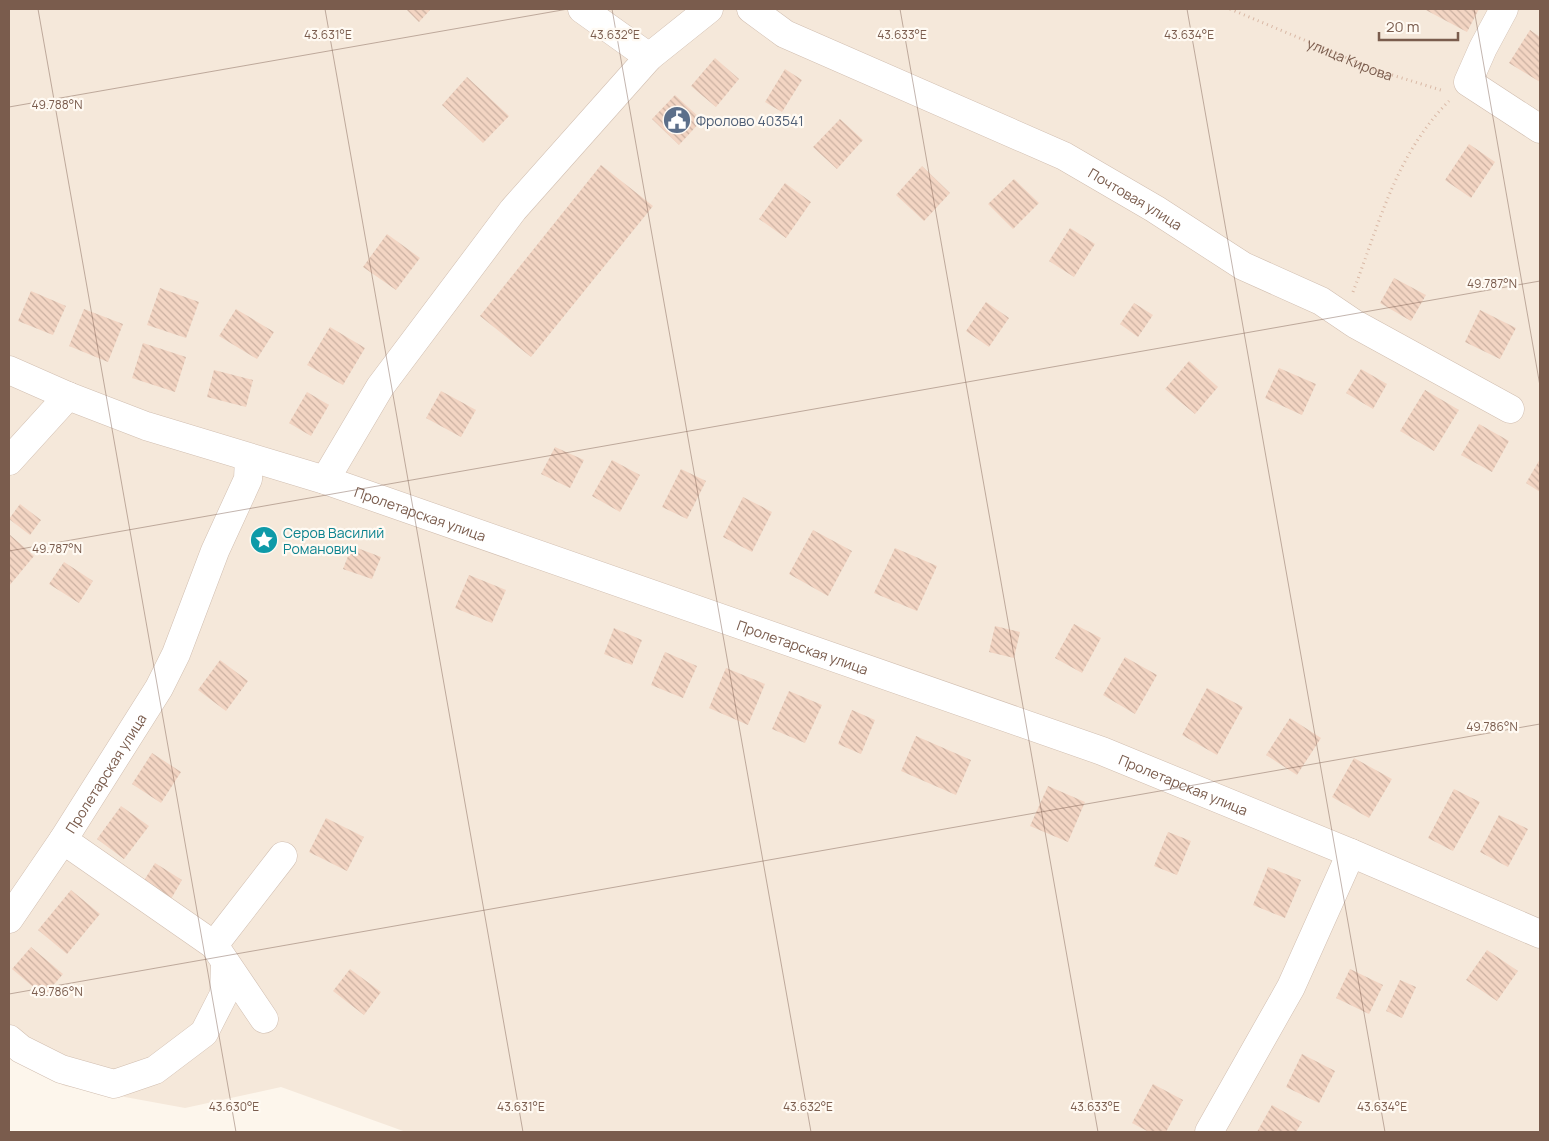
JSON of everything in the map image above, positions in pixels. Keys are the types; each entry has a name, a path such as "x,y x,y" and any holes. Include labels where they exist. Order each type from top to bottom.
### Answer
{"street":[{"path":"582,9 650,57"},
{"path":"325,480 380,387 507,218 650,57 709,9"},
{"name":"Почтовая улица","path":"751,9 785,34 1064,156 1155,209 1244,266 1321,301 1355,324 1510,409"},
{"path":"1504,9 1461,88 1540,129"},
{"name":"Пролетарская улица","path":"9,370 68,396 146,426 325,480 1102,751 1351,853 1540,934"},
{"path":"9,461 68,396"},
{"name":"Пролетарская улица","path":"9,919 63,840 138,722 176,654 215,551 248,479 249,458"},
{"name":"Пролетарская улица","path":"63,840 219,954 264,1019"},
{"path":"1208,1132 1291,987 1351,853"},
{"path":"9,1039 21,1049 61,1069 114,1084 155,1070 204,1033 224,994 219,954 283,856"}],"path":[{"name":"улица Кирова","path":"1230,9 1376,70 1461,88"},
{"path":"1355,324 1351,298 1379,219 1404,159 1433,117 1461,88"}],"shaded area":[{"path":"9,9 1540,9 1540,1132 406,1132 281,1087 185,1108 65,1086 9,1058"}],"building":[{"path":"406,9 431,9 419,22"},
{"path":"1424,9 1479,9 1467,32"},
{"path":"1530,30 1540,37 1540,82 1509,63"},
{"path":"715,58 739,79 716,107 691,86"},
{"path":"785,69 802,80 782,112 765,102"},
{"path":"467,77 509,116 483,143 442,105"},
{"name":"Фролово 403541","path":"675,95 702,120 679,145 652,119"},
{"path":"840,119 863,140 837,169 813,147"},
{"path":"1469,144 1495,162 1471,198 1445,180"},
{"path":"601,165 653,206 531,357 480,316"},
{"path":"922,166 950,193 924,221 896,195"},
{"path":"1014,179 1039,203 1013,229 988,204"},
{"path":"785,183 811,202 786,238 759,219"},
{"path":"1070,228 1095,244 1074,277 1049,261"},
{"path":"387,234 420,258 396,290 363,267"},
{"path":"1394,278 1426,295 1411,321 1380,303"},
{"path":"160,288 199,302 186,338 147,325"},
{"path":"31,291 66,306 53,335 18,321"},
{"path":"986,302 1009,318 989,347 966,331"},
{"path":"1134,303 1153,315 1138,337 1120,324"},
{"path":"84,309 123,324 108,362 69,346"},
{"path":"236,309 274,332 257,359 219,336"},
{"path":"1480,310 1516,328 1500,359 1465,342"},
{"path":"330,327 365,348 343,385 307,365"},
{"path":"143,343 186,357 175,392 132,378"},
{"path":"1189,361 1218,387 1195,414 1165,389"},
{"path":"1279,368 1316,384 1302,415 1265,398"},
{"path":"1361,369 1387,384 1373,409 1346,393"},
{"path":"214,370 253,380 246,407 207,397"},
{"path":"1425,390 1459,410 1434,451 1400,431"},
{"path":"441,391 476,410 461,437 426,418"},
{"path":"307,392 329,405 311,436 289,423"},
{"path":"1479,424 1509,441 1492,472 1461,455"},
{"path":"555,447 584,460 570,488 541,474"},
{"path":"1540,459 1540,492 1526,483"},
{"path":"612,460 640,475 620,512 592,496"},
{"path":"681,469 706,481 687,519 662,507"},
{"path":"743,497 772,512 752,552 723,537"},
{"path":"20,504 41,520 30,535 9,519"},
{"path":"813,530 852,551 828,596 789,574"},
{"path":"9,534 34,556 9,586"},
{"path":"352,546 381,557 372,579 343,569"},
{"path":"895,548 937,566 917,611 874,593"},
{"path":"64,562 93,581 79,603 49,584"},
{"path":"469,575 506,590 492,623 455,608"},
{"path":"1074,624 1101,638 1082,673 1055,658"},
{"path":"995,626 1020,632 1014,658 989,652"},
{"path":"614,628 642,640 632,665 604,654"},
{"path":"665,652 697,666 683,698 651,685"},
{"path":"1125,657 1157,675 1135,714 1103,695"},
{"path":"220,660 248,681 226,711 198,690"},
{"path":"726,668 765,684 748,725 709,708"},
{"path":"1207,688 1243,707 1217,755 1182,735"},
{"path":"789,691 822,705 805,743 772,729"},
{"path":"852,710 875,720 861,754 838,744"},
{"path":"1290,718 1321,738 1297,775 1266,755"},
{"path":"916,736 971,760 956,795 901,771"},
{"path":"152,753 181,772 161,803 132,784"},
{"path":"1354,758 1392,779 1369,818 1332,797"},
{"path":"1048,786 1085,802 1068,842 1030,826"},
{"path":"1454,789 1480,802 1453,851 1428,838"},
{"path":"121,806 149,826 124,859 97,839"},
{"path":"1499,815 1528,829 1508,867 1480,852"},
{"path":"326,818 364,837 347,871 309,852"},
{"path":"1168,832 1191,841 1177,875 1154,866"},
{"path":"155,863 182,880 171,899 143,882"},
{"path":"1268,867 1301,880 1285,918 1253,905"},
{"path":"71,890 100,914 67,954 38,930"},
{"path":"31,947 63,974 44,996 12,969"},
{"path":"1487,950 1518,971 1497,1001 1466,980"},
{"path":"350,969 381,992 364,1015 333,991"},
{"path":"1350,969 1383,985 1369,1014 1336,998"},
{"path":"1400,980 1416,987 1402,1018 1386,1011"},
{"path":"1302,1054 1335,1071 1319,1103 1286,1087"},
{"path":"1153,1084 1183,1100 1166,1132 1149,1132 1132,1123"},
{"path":"1272,1105 1302,1122 1296,1132 1257,1132"}],"place":[{"name":"Фролово 403541","path":"677,120"},
{"name":"Серов Василий Романович","path":"264,540"}]}
